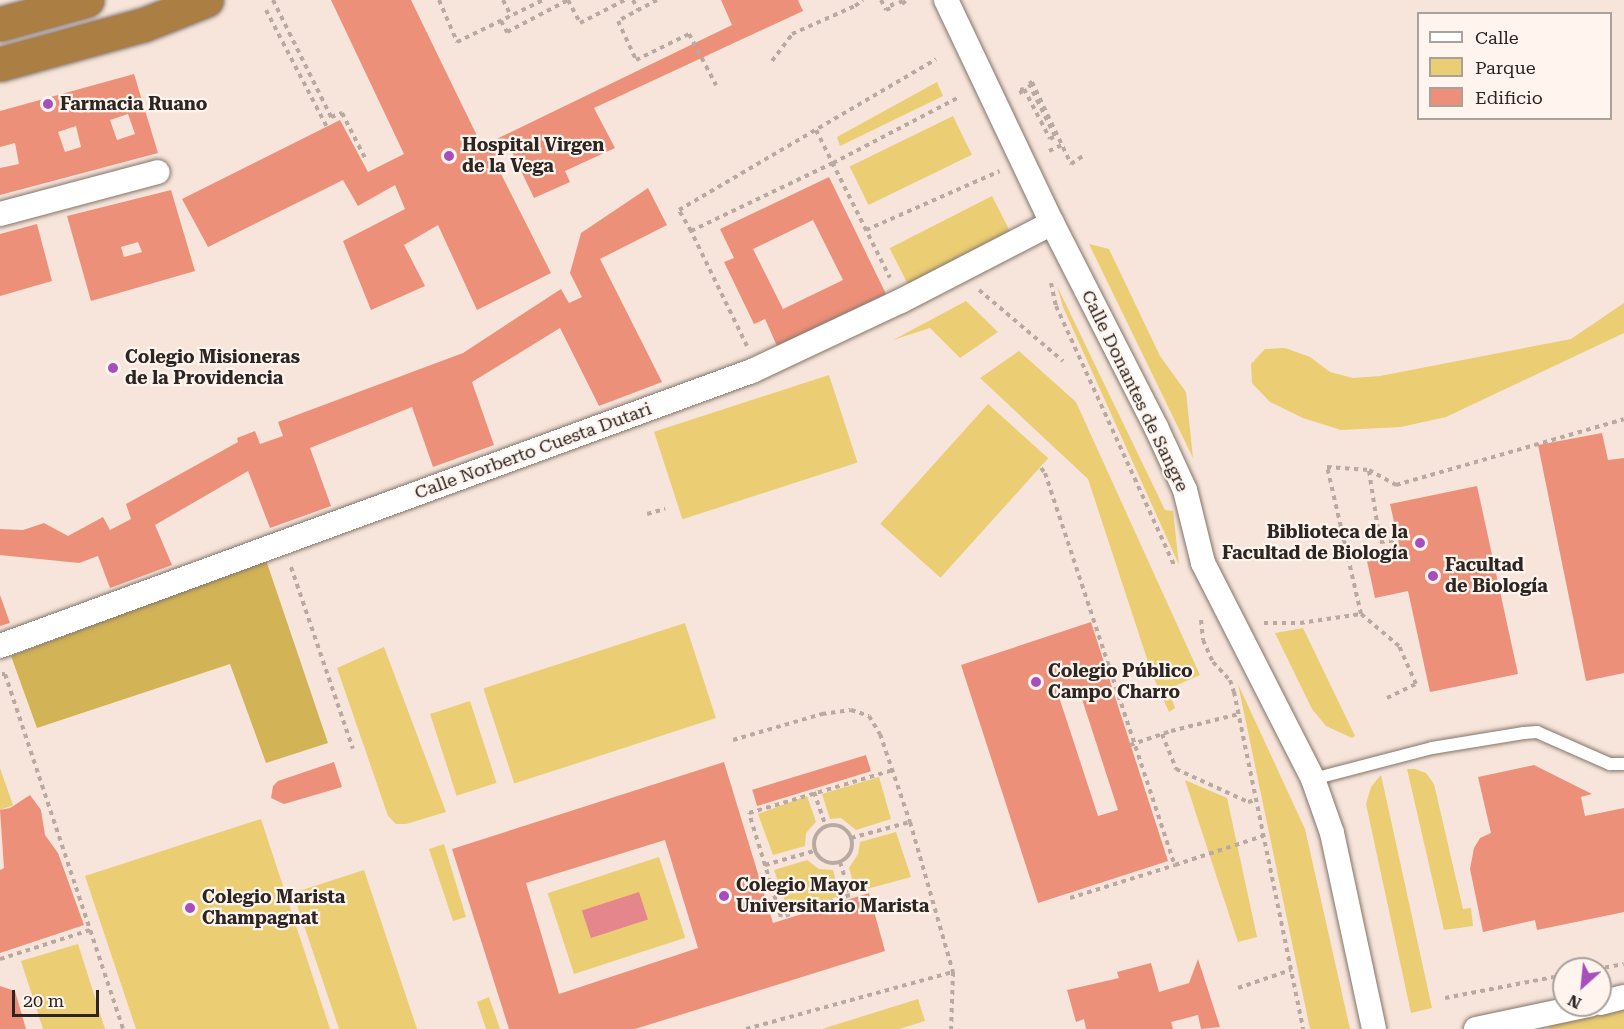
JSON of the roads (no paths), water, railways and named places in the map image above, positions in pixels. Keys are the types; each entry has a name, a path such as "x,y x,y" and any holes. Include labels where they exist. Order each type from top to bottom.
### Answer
{"highway":[{"path":"0,24 87,0"},
{"path":"0,64 143,25 206,0"}],"street":[{"name":"Calle Donantes de Sangre","path":"946,0 1052,223 1156,427 1185,490 1203,563 1313,779 1332,833 1374,1029"},
{"path":"0,214 158,172"},
{"name":"Calle Norberto Cuesta Dutari","path":"0,646 758,369 901,301 1052,223"},
{"path":"1476,1029 1552,1013"}],"lane":[{"path":"1313,779 1432,748 1537,732 1610,764 1624,765"}],"place":[{"name":"Farmacia Ruano","path":"48,104"},
{"name":"Hospital Virgen de la Vega","path":"449,156"},
{"name":"Colegio Misioneras de la Providencia","path":"113,368"},
{"name":"Biblioteca de la Facultad de Biología","path":"1420,543"},
{"name":"Facultad de Biología","path":"1433,576"},
{"name":"Colegio Público Campo Charro","path":"1036,682"},
{"name":"Colegio Mayor Universitario Marista","path":"724,896"},
{"name":"Colegio Marista Champagnat","path":"190,908"}]}
